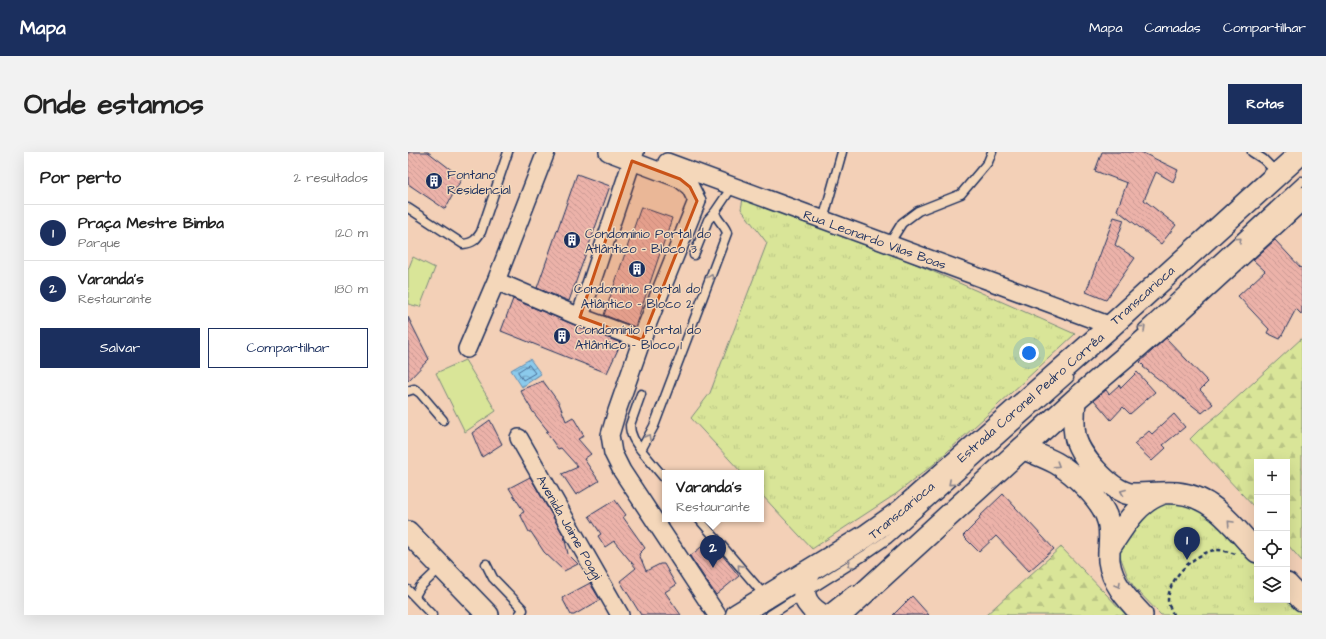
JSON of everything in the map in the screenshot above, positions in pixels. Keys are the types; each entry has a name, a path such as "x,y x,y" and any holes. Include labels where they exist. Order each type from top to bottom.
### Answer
{"main road":[{"name":"Estrada Coronel Pedro Corrêa","path":"737,615 768,606 810,571 876,529 901,511 1111,326 1278,174 1296,154"},
{"path":"840,615 1019,442 1075,400 1178,312 1302,198"},
{"path":"810,571 804,583 804,594 809,605 821,615"}],"street":[{"path":"467,349 496,281 546,152"},
{"path":"608,152 635,155 680,179 690,187 697,201 642,340 610,435 613,453 626,477 717,615"},
{"path":"580,317 635,155"},
{"name":"Rua Leonardo Vilas Boas","path":"635,155 732,187 1111,326"},
{"path":"496,281 580,317 642,340"},
{"path":"1075,400 1075,436 1079,448 1102,476 1124,493 1176,493 1191,495 1206,502 1220,512 1247,553"},
{"name":"Avenida Jaime Poggi","path":"519,438 620,615"},
{"path":"1019,442 1071,474 1090,492 1105,513 1110,535 1109,561 1115,582 1127,599 1142,615"},
{"path":"1109,549 1134,513 1152,497 1162,494"},
{"path":"408,532 488,615"},
{"path":"1290,587 1302,600"}],"lane":[{"path":"408,208 463,244 470,244 475,241 480,232 508,152"},
{"path":"823,220 842,152"},
{"path":"889,244 902,223 918,212 961,194 988,162 992,152"},
{"path":"1252,152 1263,159 1278,174"},
{"name":"Transcarioca","path":"1134,336 1302,181"},
{"path":"694,255 708,220 732,187"},
{"path":"640,450 654,426 727,233 726,228 716,216 715,212"},
{"name":"Transcarioca","path":"768,606 804,594 865,556 888,539 1073,374"},
{"path":"1019,442 1088,378"},
{"path":"408,391 414,388 443,420"},
{"path":"641,394 630,425 630,430 634,441 640,450 662,476"},
{"path":"701,522 768,606"},
{"path":"486,564 494,578 522,608 523,610 519,615"},
{"path":"414,596 420,587 442,566"},
{"path":"821,615 858,584"},
{"path":"408,590 432,615"}],"path":[{"path":"1173,615 1168,601 1172,584 1180,572 1191,562 1209,551 1247,553"}],"highlighted area":[{"path":"632,161 680,179 690,187 697,201 642,340 580,317"}],"green space":[{"path":"743,199 909,261 1075,334 934,464 896,494 812,549 764,497 764,470 739,470 691,418 710,393 767,243 741,209"},
{"path":"413,257 435,268 420,307 408,304 408,270"},
{"path":"1302,338 1302,561 1290,547 1290,459 1254,459 1254,507 1190,439"},
{"path":"465,360 496,411 465,432 436,373"},
{"path":"1168,500 1203,508 1254,561 1254,603 1290,603 1290,599 1302,612 1302,615 1161,615 1134,587 1128,577 1120,556 1121,545 1140,517"},
{"path":"1061,547 1126,615 986,615"}],"water":[{"path":"530,359 541,374 522,387 511,370"}],"building":[{"name":"Fontano Residencial","path":"408,152 428,152 462,178 445,209 408,184"},
{"path":"1102,152 1141,152 1178,170 1173,182 1156,172 1144,200 1176,225 1161,244 1117,210 1127,183 1095,171"},
{"name":"Condomínio Portal do Atlântico - Bloco 3","path":"577,174 610,186 569,301 537,288"},
{"name":"Condomínio Portal do Atlântico - Bloco 2","path":"641,207 672,218 635,327 604,315"},
{"path":"1114,217 1124,220 1115,245 1135,258 1106,300 1086,292"},
{"path":"1275,240 1302,269 1302,315 1296,309 1280,339 1267,333 1269,329 1238,296 1265,271 1253,260"},
{"name":"Condomínio Portal do Atlântico - Bloco 1","path":"513,299 621,343 607,373 501,331"},
{"path":"408,317 429,359 408,381"},
{"path":"1166,338 1208,382 1200,390 1213,404 1202,413 1143,367 1144,366 1140,362"},
{"path":"1137,372 1155,392 1130,414 1123,407 1111,420 1094,400 1106,390 1109,394 1119,385 1121,388"},
{"path":"543,381 559,403 566,421 573,417 584,436 578,439 591,454 584,459 599,481 576,495 562,474 578,467 561,448 558,449 546,432 548,431 533,412 520,390"},
{"path":"1174,414 1185,427 1163,445 1166,448 1152,461 1134,444 1149,431 1152,434"},
{"path":"490,420 502,444 482,457 472,433"},
{"path":"530,477 564,536 568,554 578,564 564,571 544,552 531,532 529,532 520,514 524,512 509,488"},
{"path":"1003,494 1054,549 1029,571 996,536 979,552 963,536 980,519 979,517"},
{"path":"615,500 626,515 623,517 645,548 639,554 646,571 660,564 664,564 676,585 665,592 681,615 641,615 620,581 636,568 614,541 605,547 598,536 601,534 589,516"},
{"path":"710,540 739,576 716,595 690,556"},
{"path":"590,583 600,600 574,615 571,615 562,598"},
{"path":"912,596 929,615 893,615"}],"place":[{"name":"Fontano Residencial","path":"434,181"},
{"name":"Condomínio Portal do Atlântico - Bloco 3","path":"572,240"},
{"name":"Condomínio Portal do Atlântico - Bloco 2","path":"637,269"},
{"name":"Condomínio Portal do Atlântico - Bloco 1","path":"562,336"},
{"name":"Praça Mestre Bimba","path":"1187,560"},
{"name":"Varanda's","path":"713,568"}]}
